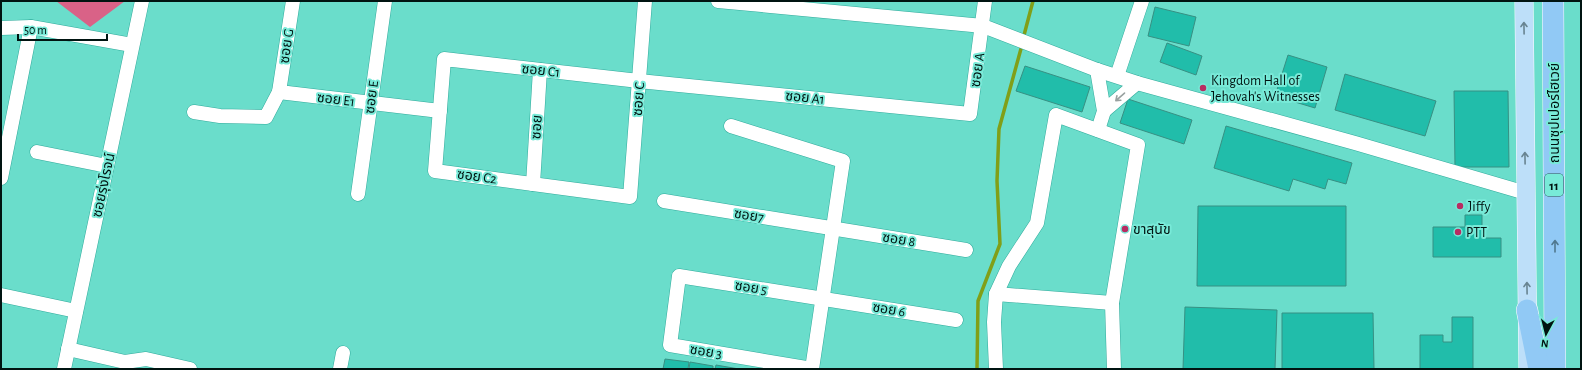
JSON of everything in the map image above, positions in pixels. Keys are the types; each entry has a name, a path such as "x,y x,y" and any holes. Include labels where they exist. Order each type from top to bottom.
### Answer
{"highway":[{"name":"ถนนซุปเปอร์ไฮเวย์","path":"1553,1 1555,369"},
{"path":"1527,310 1539,369"}],"main road":[{"path":"1524,1 1528,369"}],"street":[{"name":"ซอยรุ่งโรจน์","path":"64,369 142,1"},
{"name":"ซอย G","path":"280,92 293,1"},
{"name":"ซอย E","path":"358,194 385,1"},
{"name":"ซอย C","path":"630,197 645,1"},
{"path":"718,1 983,26 1097,70 1137,83 1355,143 1526,193"},
{"name":"ซอย A","path":"970,114 983,26 985,1"},
{"path":"1117,76 1142,1"},
{"path":"1,28 31,27 132,45"},
{"path":"1,178 31,27"},
{"name":"ซอย C1","path":"444,59 639,81"},
{"name":"ซอย C2","path":"444,59 435,171 630,197"},
{"name":"ซอย","path":"533,184 540,70"},
{"path":"1097,70 1104,111 1098,130"},
{"name":"ซอย A1","path":"639,81 970,114"},
{"path":"1104,111 1137,83"},
{"path":"194,112 220,116 266,117 280,92"},
{"name":"ซอย E1","path":"280,92 440,111"},
{"path":"996,369 994,322 996,294 1009,266 1037,223 1056,115 1138,145 1112,303 1114,369"},
{"path":"731,126 843,161 812,369"},
{"path":"37,152 106,166"},
{"name":"ซอย7","path":"664,201 833,228"},
{"name":"ซอย 8","path":"833,228 966,250"},
{"name":"ซอย 5","path":"680,276 823,299"},
{"name":"ซอย 3","path":"680,276 670,345 812,369"},
{"path":"996,294 1112,303"},
{"path":"1,295 76,311"},
{"name":"ซอย 6","path":"823,299 956,320"},
{"path":"68,349 124,362 190,369"},
{"path":"340,369 343,353"}],"shaded area":[{"path":"56,1 125,1 90,27"}],"building":[{"path":"1155,7 1196,17 1189,46 1148,36"},
{"path":"1167,43 1202,56 1196,75 1160,62"},
{"path":"1288,55 1327,67 1315,108 1275,96"},
{"path":"1025,66 1090,87 1082,112 1016,91"},
{"path":"1345,74 1436,101 1425,136 1335,110"},
{"path":"1454,91 1508,91 1509,167 1455,167"},
{"path":"1128,99 1192,120 1184,144 1120,123"},
{"path":"1226,126 1352,163 1346,184 1328,179 1325,189 1293,179 1289,191 1214,168"},
{"path":"1198,206 1346,206 1346,286 1197,286"},
{"name":"PTT","path":"1465,215 1482,215 1482,238 1501,238 1501,257 1433,257 1433,227 1465,227"},
{"path":"1185,307 1277,310 1275,369 1183,369"},
{"path":"1282,313 1373,313 1374,369 1282,369"},
{"path":"1452,317 1473,317 1473,369 1420,369 1420,335 1443,335 1443,342 1452,342"},
{"path":"665,359 689,362 688,369 663,369"},
{"path":"690,362 713,366 713,369 689,369"},
{"path":"716,365 739,369 715,369"}],"waterway":[{"path":"1023,39 1033,1"},
{"path":"977,369 978,301 1000,244 997,181 999,129 1022,45"}],"place":[{"name":"Kingdom Hall of Jehovah's Witnesses","path":"1203,88"},
{"name":"Jiffy","path":"1460,206"},
{"name":"ขาสุนัข","path":"1125,229"},
{"name":"PTT","path":"1458,232"}]}
